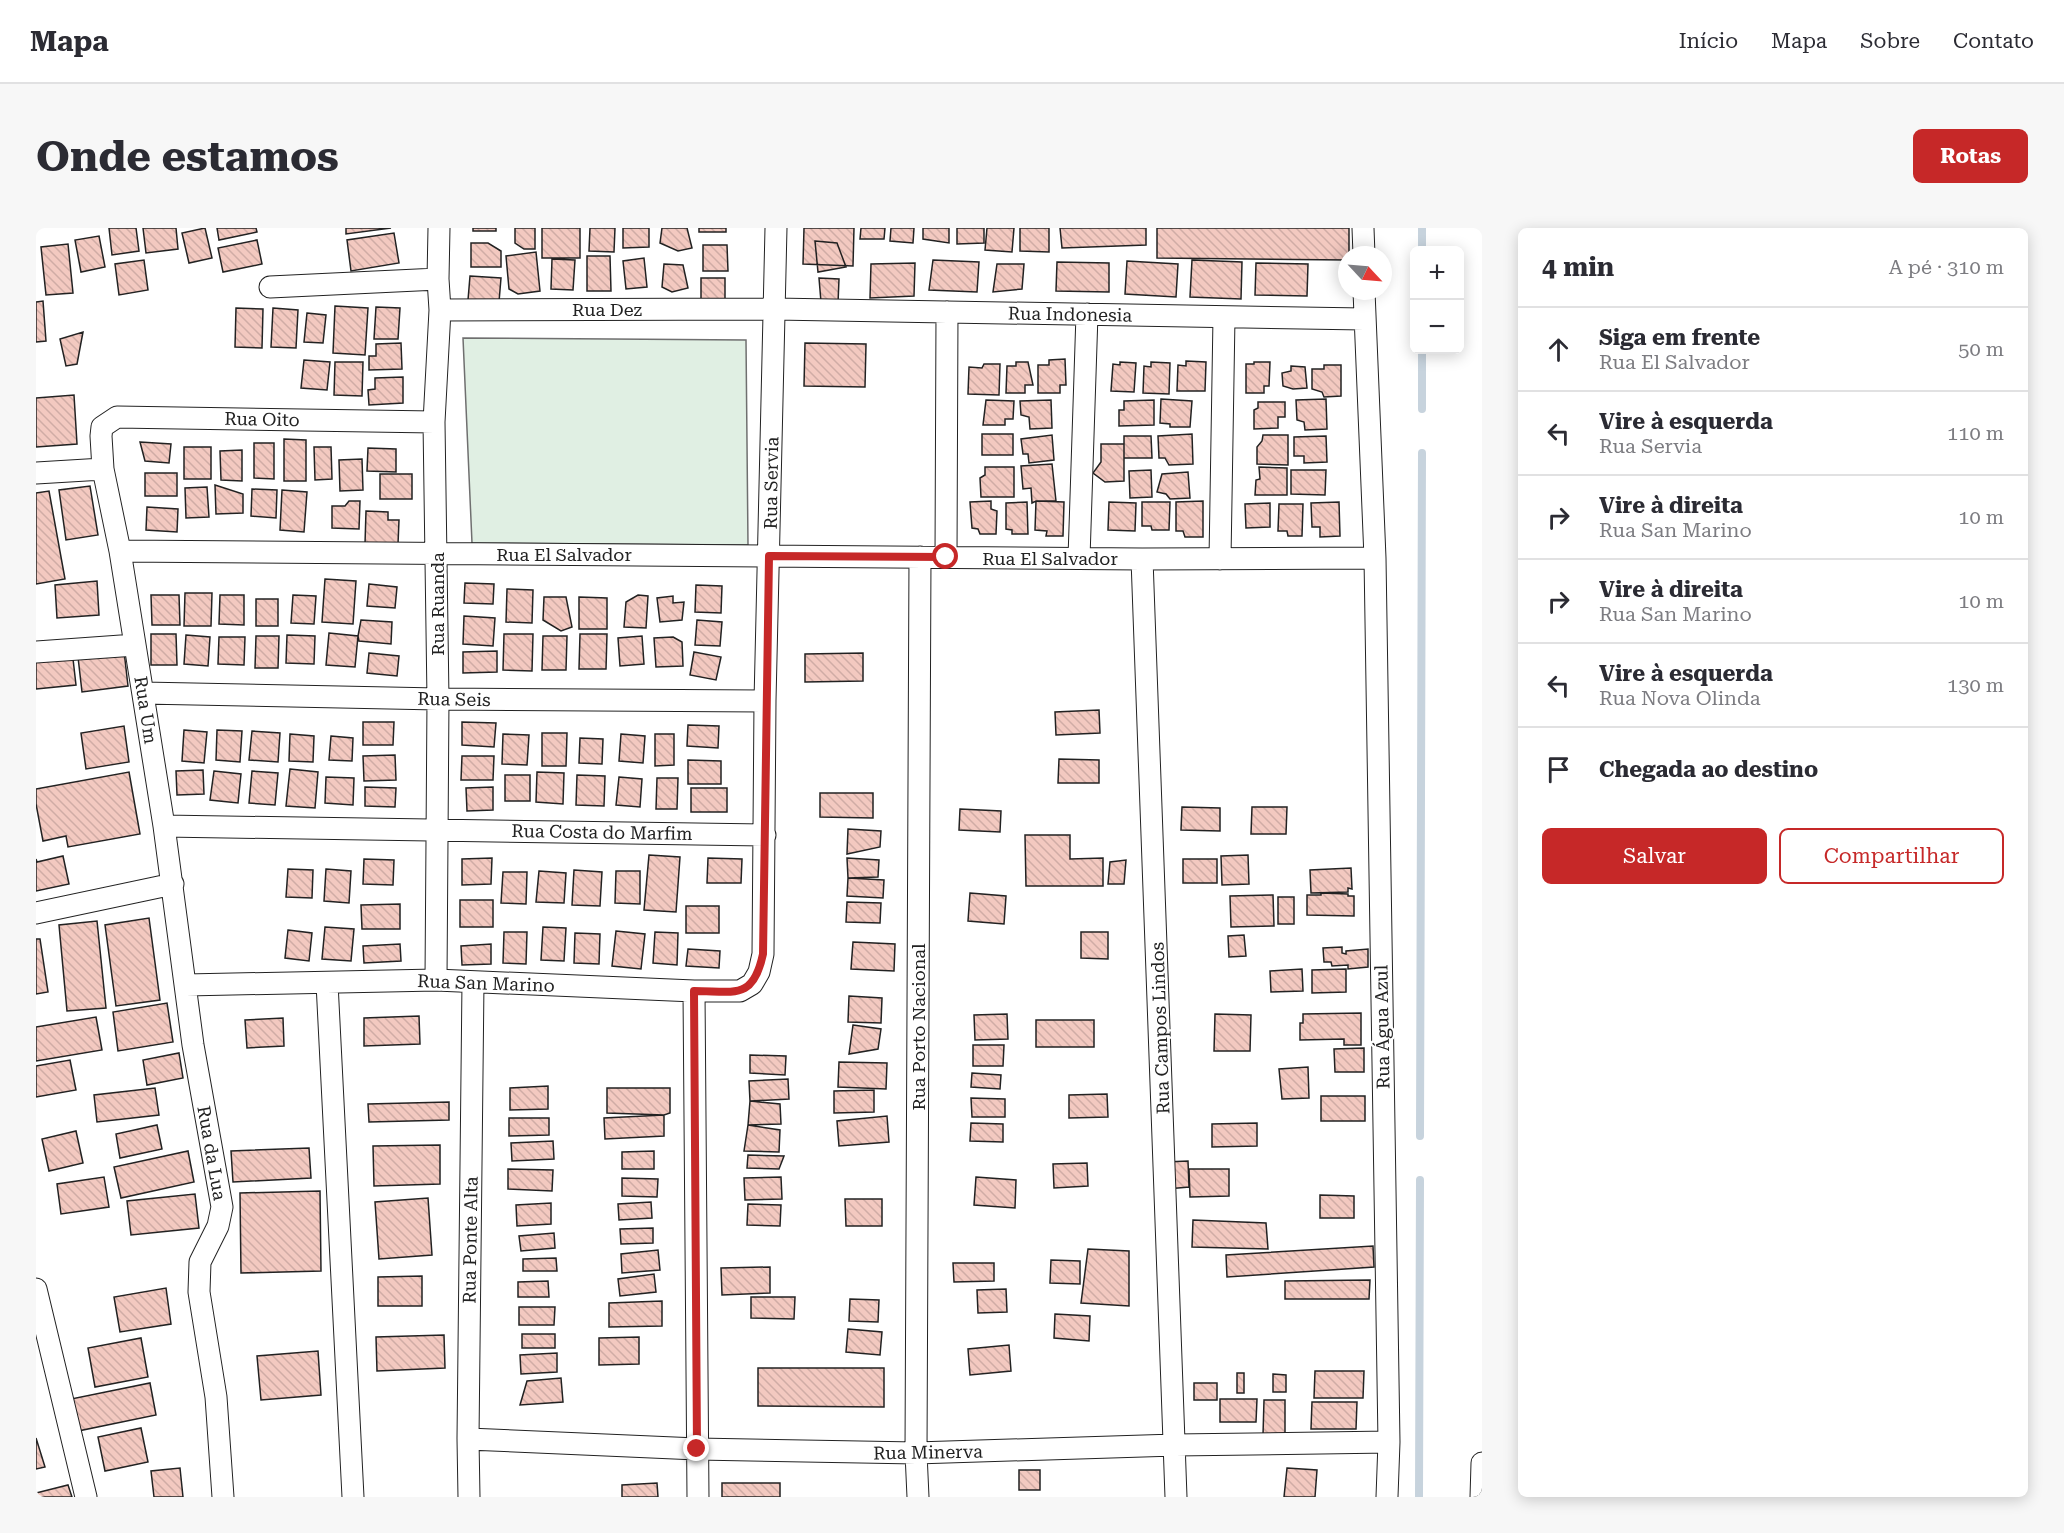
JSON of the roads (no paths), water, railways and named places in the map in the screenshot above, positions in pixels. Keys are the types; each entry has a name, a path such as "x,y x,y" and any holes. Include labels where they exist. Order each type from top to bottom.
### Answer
{"street":[{"name":"Rua Ruanda","path":"436,980 438,699 434,422 440,310 439,228"},
{"name":"Rua Servia","path":"763,954 765,701 776,228"},
{"path":"1364,228 1364,246"},
{"path":"270,287 438,279"},
{"name":"Rua Água Azul","path":"1364,300 1375,558 1389,1442 1387,1497"},
{"name":"Rua Dez","path":"440,310 775,309"},
{"name":"Rua Indonesia","path":"775,309 1364,319"},
{"path":"946,557 947,312"},
{"path":"1079,558 1087,314"},
{"path":"1220,559 1224,317"},
{"name":"Rua Oito","path":"100,436 102,427 117,417 434,422"},
{"name":"Rua Um","path":"100,436 103,470 120,551 164,826 186,985"},
{"path":"36,472 103,470"},
{"name":"Rua El Salvador","path":"120,551 1142,559 1375,558"},
{"name":"Rua Porto Nacional","path":"918,1497 916,1453 920,557"},
{"name":"Rua Campos Lindos","path":"1142,559 1176,1497"},
{"path":"36,652 135,645"},
{"name":"Rua Seis","path":"143,693 438,699 765,701"},
{"name":"Rua Costa do Marfim","path":"164,826 765,835"},
{"path":"36,913 173,884"},
{"name":"Rua San Marino","path":"186,985 436,980 740,991 752,984 759,972 763,954"},
{"name":"Rua Ponte Alta","path":"469,1497 474,982"},
{"path":"327,983 352,1497"},
{"name":"Rua da Lua","path":"186,985 193,1045 222,1207 218,1226 200,1262 199,1292 216,1397 222,1497"},
{"path":"694,991 698,1497"},
{"path":"36,1289 86,1497"},
{"name":"Rua Minerva","path":"468,1439 697,1449 916,1453 1175,1445 1389,1442"},
{"path":"1481,1497 1482,1463"}],"waterway":[{"path":"1422,228 1422,246"},
{"path":"1422,354 1422,409"},
{"path":"1420,1136 1422,453"},
{"path":"1419,1497 1420,1180"}]}
